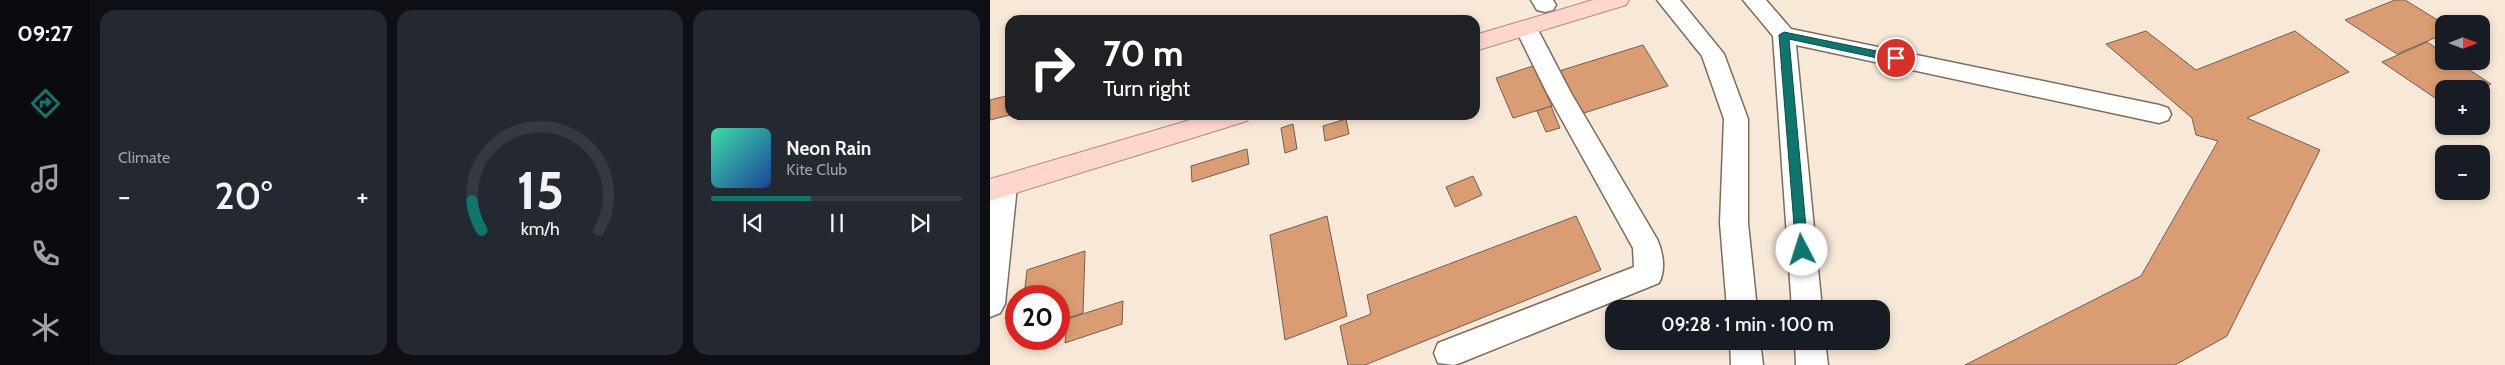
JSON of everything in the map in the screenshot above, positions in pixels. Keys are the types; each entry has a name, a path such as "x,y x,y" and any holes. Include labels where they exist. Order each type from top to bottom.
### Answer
{"main road":[{"path":"1480,42 1618,0"},
{"path":"1480,24 1550,2"},
{"path":"995,182 1161,120"},
{"path":"995,182 1220,120"}],"street":[{"path":"1668,0 1713,54 1736,119 1734,223 1741,300"},
{"path":"1754,0 1784,35 1806,300"},
{"path":"1449,352 1649,274 1647,247 1558,93 1526,28"},
{"path":"1784,35 2158,114"},
{"path":"990,304 995,219 995,182"},
{"path":"1746,350 1747,365"},
{"path":"1811,350 1812,365"}],"building":[{"path":"2395,0 2405,0 2435,18 2435,38 2397,54 2345,20"},
{"path":"2146,31 2196,70 2295,31 2349,72 2247,118 2320,150 2227,336 2175,365 1965,365 2141,276 2218,141 2196,135 2192,118 2106,44"},
{"path":"2427,42 2435,47 2435,70 2470,70 2485,80 2435,80 2435,98 2382,62"},
{"path":"1643,45 1668,86 1581,114 1559,71"},
{"path":"1533,66 1552,106 1513,118 1496,78"},
{"path":"1005,96 1005,116 990,120 990,100"},
{"path":"1551,106 1560,128 1546,132 1537,111"},
{"path":"1346,120 1349,134 1325,141 1323,126"},
{"path":"1293,124 1297,149 1285,153 1281,128"},
{"path":"1247,149 1249,164 1192,182 1191,166"},
{"path":"1473,176 1482,195 1455,207 1446,187"},
{"path":"1327,216 1347,316 1285,340 1270,235"},
{"path":"1576,216 1601,270 1365,365 1348,365 1340,326 1371,314 1367,295"},
{"path":"1085,251 1083,313 1070,317 1070,285 1025,285 1027,270"},
{"path":"1123,301 1122,324 1070,341 1070,318"}],"route":[{"path":"1802,250 1784,35 1896,58"}]}
